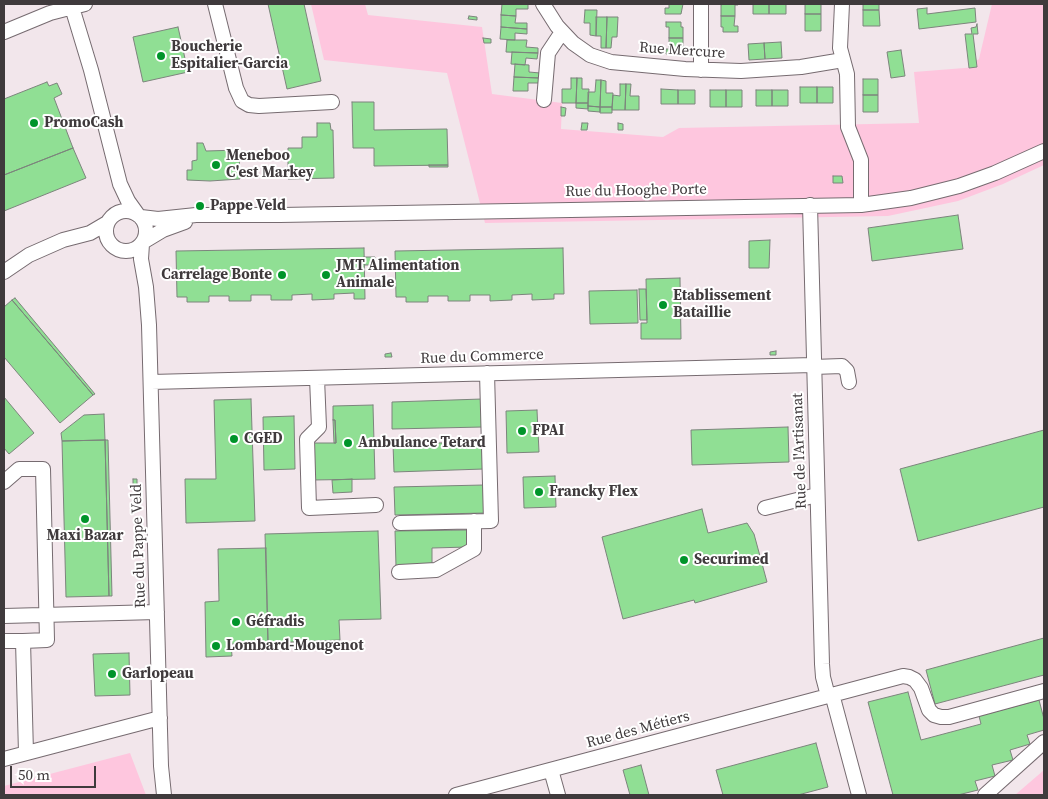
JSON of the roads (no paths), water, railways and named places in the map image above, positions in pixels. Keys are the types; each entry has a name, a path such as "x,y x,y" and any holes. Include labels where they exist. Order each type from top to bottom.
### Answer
{"street":[{"path":"215,4 236,88 242,101 249,105 259,106 332,102"},
{"name":"Rue Mercure","path":"544,4 549,15 562,32 579,48 597,58 620,63 701,70 741,71 784,68 843,60"},
{"path":"701,4 701,70"},
{"path":"842,4 840,48 848,74 848,127 861,160 861,204"},
{"path":"4,32 50,13 76,5 114,163 126,198 146,229 142,243 130,251 85,242 47,247"},
{"path":"544,100 548,53 562,32"},
{"name":"Rue du Hooghe Porte","path":"139,216 158,219 196,215 861,204 911,198 959,186 1007,169 1044,151"},
{"path":"114,163 116,198 105,234 115,248"},
{"name":"Rue de l'Artisanat","path":"810,205 823,677 859,795"},
{"path":"4,272 29,255 63,240 90,233 110,219 127,211 139,216"},
{"name":"Rue du Hooghe Porte","path":"142,243 173,226 220,216"},
{"name":"Rue du Pappe Veld","path":"142,243 141,259 147,295 151,382 161,766 164,795"},
{"name":"Rue du Pappe Veld","path":"115,248 137,272 147,295"},
{"name":"Rue du Commerce","path":"151,382 842,366 847,372 849,382"},
{"path":"400,523 490,521 487,373"},
{"path":"317,378 319,427 307,439 309,508 376,505"},
{"path":"4,482 19,469 43,469 47,640 4,641"},
{"path":"765,508 817,495"},
{"path":"399,572 436,570 474,549 474,521"},
{"path":"4,616 157,612"},
{"path":"24,641 26,753"},
{"name":"Rue des Métiers","path":"456,795 899,676 907,676 915,680 931,713 945,717 1044,691"},
{"path":"4,759 160,718"},
{"path":"984,795 1044,742"},
{"path":"551,770 558,795"}],"place":[{"name":"Boucherie Espitalier-Garcia","path":"161,56"},
{"name":"PromoCash","path":"34,123"},
{"name":"Meneboo C'est Markey","path":"216,165"},
{"name":"Pappe Veld","path":"200,206"},
{"name":"Carrelage Bonte","path":"282,275"},
{"name":"JMT Alimentation Animale","path":"326,275"},
{"name":"Etablissement Bataillie","path":"663,305"},
{"name":"FPAI","path":"522,431"},
{"name":"CGED","path":"234,439"},
{"name":"Ambulance Tetard","path":"348,443"},
{"name":"Francky Flex","path":"539,492"},
{"name":"Maxi Bazar","path":"85,519"},
{"name":"Securimed","path":"684,560"},
{"name":"Géfradis","path":"236,622"},
{"name":"Lombard-Mougenot","path":"216,646"},
{"name":"Garlopeau","path":"112,674"}]}
